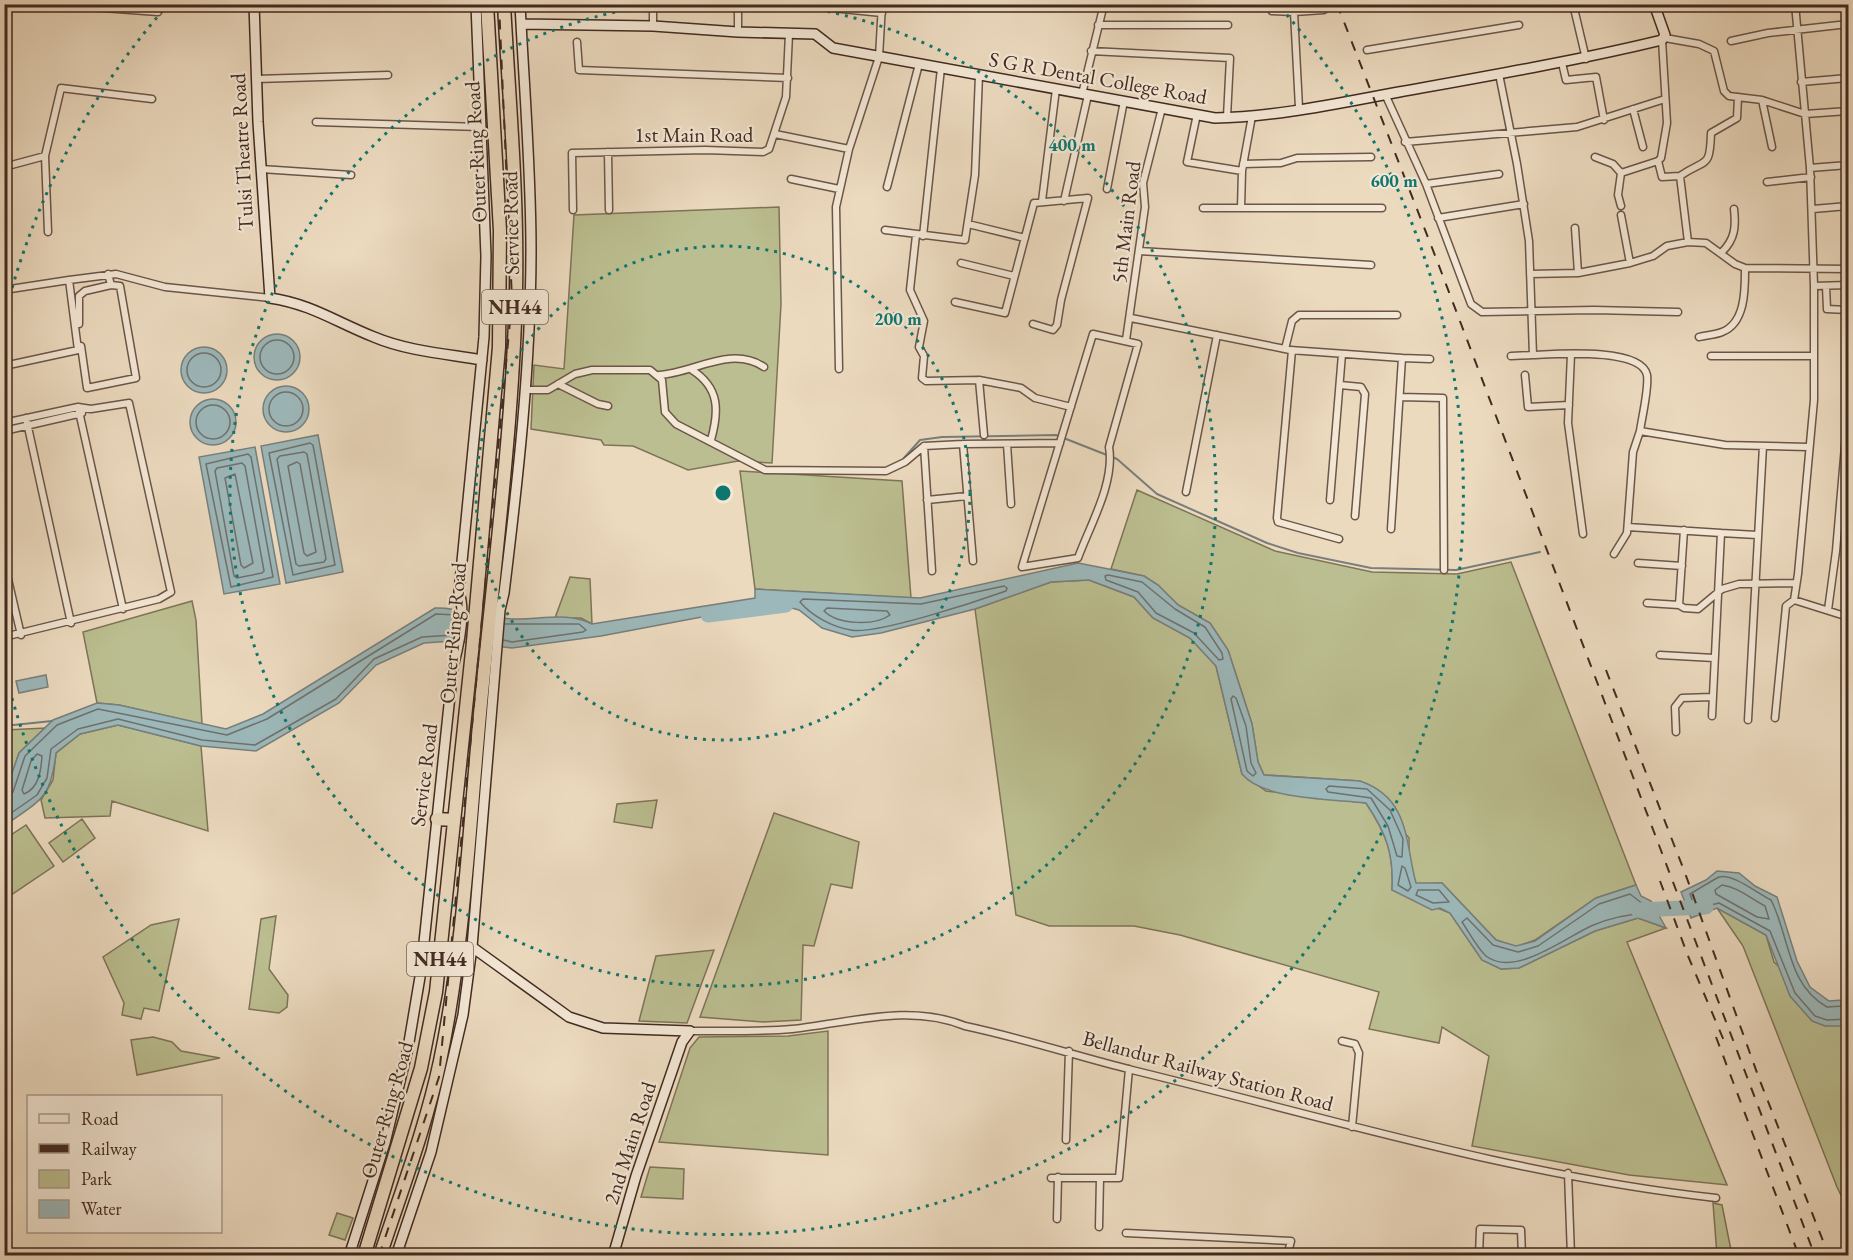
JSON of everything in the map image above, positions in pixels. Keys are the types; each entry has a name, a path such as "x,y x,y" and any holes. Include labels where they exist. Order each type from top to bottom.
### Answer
{"highway":[{"name":"Outer Ring Road","path":"364,1256 421,1068 429,1033 436,992 472,654 483,504 499,347 500,231 487,4"},
{"name":"Outer Ring Road","path":"380,1256 436,1080 443,1042 459,932 496,610 516,290 516,217 504,4"},
{"path":"437,819 454,820"}],"street":[{"path":"48,4 159,12"},
{"name":"Tulsi Theatre Road","path":"254,4 256,79 270,298"},
{"name":"Service Road","path":"349,1256 384,1143 408,1048 421,971 453,667 457,653 462,601 459,591 482,360 486,255 476,4"},
{"name":"Service Road","path":"496,610 504,593 519,473 531,250 520,4"},
{"path":"653,4 653,26"},
{"path":"738,4 738,32"},
{"path":"839,369 836,207 849,149 879,57 882,4"},
{"path":"1064,201 1091,51 1104,4"},
{"path":"1272,4 1272,11 1324,10"},
{"path":"1355,7 1379,4"},
{"path":"1621,173 1658,162 1661,158 1667,123 1664,38 1654,4"},
{"path":"1775,718 1786,606 1794,600 1814,400 1813,209 1795,4"},
{"path":"1574,5 1586,58"},
{"path":"836,7 882,13"},
{"path":"1293,12 1299,108"},
{"name":"S G R Dental College Road","path":"521,24 653,26 738,32 815,34 833,48 1162,108 1227,117 1252,116 1562,63 1664,38"},
{"path":"1731,41 1848,24"},
{"path":"1098,25 1228,25"},
{"path":"1367,50 1519,25"},
{"name":"1st Main Road","path":"573,210 572,153 763,152 769,149 786,97 789,34"},
{"path":"1664,38 1699,44 1714,51 1726,94 1738,98 1762,100 1804,114 1848,111"},
{"path":"577,42 579,70 788,78"},
{"path":"1091,51 1230,58 1227,117"},
{"path":"1562,63 1566,80 1596,76 1604,120"},
{"path":"887,187 919,64"},
{"path":"941,68 920,235 910,290 924,321 919,347 924,356 922,378 926,381 979,380 1021,388 1035,398 1071,407"},
{"path":"1499,74 1524,204 1530,274 1533,356"},
{"path":"256,79 388,75"},
{"path":"885,230 965,240 975,176 979,75"},
{"path":"1801,82 1848,78"},
{"path":"48,232 45,156 61,88 152,99"},
{"path":"1042,201 1056,89"},
{"path":"1385,94 1426,184 1471,304 1482,312 1532,313 1594,310 1677,312"},
{"path":"1658,162 1662,177 1680,176 1706,163 1712,148 1711,133 1737,118 1738,98"},
{"path":"1405,142 1577,127 1665,99"},
{"path":"1762,100 1772,147"},
{"path":"1107,189 1124,101"},
{"name":"5th Main Road","path":"1126,340 1131,318 1145,207 1143,183 1162,108"},
{"path":"1633,109 1643,147"},
{"path":"1197,114 1187,162 1243,168 1281,164 1298,158 1371,157"},
{"path":"1242,208 1243,168 1252,116"},
{"path":"316,122 480,127"},
{"path":"1810,168 1848,165 1846,127"},
{"path":"775,134 849,149"},
{"path":"608,152 609,210"},
{"path":"7,231 5,167 45,156"},
{"path":"1595,157 1613,164 1621,173 1618,195 1621,206"},
{"path":"261,169 351,175"},
{"path":"1426,184 1499,174"},
{"path":"1680,176 1688,242"},
{"path":"1767,182 1811,177"},
{"path":"791,179 839,189"},
{"path":"955,302 1005,313 1034,203 1088,198 1060,300 1057,325 1053,330 1033,324"},
{"path":"1438,218 1524,204"},
{"path":"1813,209 1848,206"},
{"path":"1203,208 1382,208"},
{"path":"1722,252 1730,244 1736,228 1734,209"},
{"path":"1621,215 1630,263"},
{"path":"968,224 1024,238"},
{"path":"1575,228 1578,273"},
{"path":"1530,274 1578,273 1630,263 1653,256 1667,246 1688,242 1706,243 1722,252 1735,264 1745,268 1848,269"},
{"path":"1138,251 1371,265"},
{"path":"961,263 1014,276"},
{"path":"1699,337 1724,332 1732,326 1745,295 1745,268"},
{"path":"4,290 108,274 165,287 297,302 375,338 408,347 482,360"},
{"path":"108,274 111,285"},
{"path":"4,366 78,350 69,280"},
{"path":"111,285 120,286 137,375 134,380 89,389 85,387 77,301 85,291 111,285"},
{"path":"1814,286 1848,285"},
{"path":"1826,286 1827,309 1848,310"},
{"path":"1814,301 1827,301"},
{"path":"1339,539 1278,522 1288,350 1292,321 1299,315 1397,315"},
{"path":"1131,318 1288,350 1430,359"},
{"path":"1093,334 1126,340 1138,344 1109,447 1111,461 1105,486 1078,558 1022,567 1093,334"},
{"path":"1186,492 1217,335"},
{"path":"1330,500 1342,354"},
{"path":"1571,354 1568,423 1583,534"},
{"path":"1510,356 1571,354 1627,357 1640,365 1647,375 1640,431 1633,452 1628,527 1614,554"},
{"path":"1712,356 1814,356"},
{"path":"659,375 692,370 720,359 736,358 764,367"},
{"path":"1391,529 1402,358"},
{"path":"525,390 548,390 575,374 592,370 650,370 663,380 666,415 676,424 711,440 765,470 886,471 905,462 924,446 1060,442"},
{"path":"692,370 705,378 717,409 711,440"},
{"path":"1525,375 1528,407 1569,405"},
{"path":"979,380 984,435"},
{"path":"558,384 598,404 608,406"},
{"path":"1340,385 1361,387 1365,394 1355,516"},
{"path":"1400,397 1443,398 1444,570"},
{"path":"4,423 129,404 171,592 159,599 123,609 4,638"},
{"path":"4,431 28,427 78,411"},
{"path":"78,411 123,609"},
{"path":"1828,610 1836,551 1848,411"},
{"path":"26,418 71,622"},
{"path":"1640,431 1725,445 1808,447"},
{"path":"963,444 973,561"},
{"path":"1007,444 1011,504"},
{"path":"924,446 932,571"},
{"path":"1748,720 1763,446"},
{"path":"927,500 968,496"},
{"path":"1628,527 1757,535"},
{"path":"1679,605 1684,530"},
{"path":"1712,716 1721,533"},
{"path":"4,562 21,634"},
{"path":"1638,563 1682,566"},
{"path":"1647,603 1698,609 1718,593 1739,584 1796,583"},
{"path":"1794,600 1848,617"},
{"path":"396,1256 431,1152 460,1032 472,947 491,651"},
{"path":"1660,655 1714,658"},
{"path":"1676,732 1675,707 1682,698 1712,697"},
{"path":"472,947 569,1017 603,1028 690,1031"},
{"name":"Bellandur Railway Station Road","path":"690,1031 769,1031 911,1013 950,1020 965,1026 1069,1051 1129,1069 1439,1148 1609,1182 1716,1198"},
{"name":"2nd Main Road","path":"613,1256 636,1176 682,1042 690,1031"},
{"path":"1342,1041 1355,1044 1359,1053 1352,1127"},
{"path":"1066,1140 1069,1051"},
{"path":"1057,1219 1054,1177 1119,1178 1129,1069"},
{"path":"1568,1173 1571,1256"},
{"path":"1099,1227 1100,1178"},
{"path":"1479,1256 1480,1229 1521,1230 1522,1256"},
{"path":"1126,1233 1291,1241 1287,1256"}],"green space":[{"path":"779,207 781,304 772,463 738,461 688,470 633,446 604,445 601,440 531,429 534,365 564,369 574,215"},
{"path":"740,471 902,481 911,598 755,589"},
{"path":"1137,490 1275,551 1372,572 1457,574 1511,562 1636,885 1596,898 1535,940 1516,947 1496,940 1442,883 1416,884 1409,859 1409,838 1360,781 1264,775 1258,762 1252,724 1228,650 1210,623 1178,605 1158,585 1144,576 1111,569"},
{"path":"570,577 590,579 592,624 581,618 555,618"},
{"path":"1089,580 1134,597 1153,618 1190,638 1216,666 1242,774 1266,791 1366,803 1384,834 1390,854 1392,890 1450,913 1482,960 1501,969 1519,968 1595,931 1638,918 1666,928 1627,942 1727,1185 1629,1175 1472,1146 1489,1056 1442,1027 1439,1043 1369,1029 1379,992 1180,935 1134,926 1049,926 1016,915 975,609 1051,582"},
{"path":"192,601 196,620 202,724 119,705 97,703 83,632"},
{"path":"118,725 201,746 208,831 112,801 110,816 45,818 41,800 53,780 56,753 80,734"},
{"path":"45,728 19,753 5,795 5,730"},
{"path":"657,800 652,828 614,822 617,804"},
{"path":"774,813 859,842 852,888 831,884 814,946 803,945 801,1020 763,1022 700,1017"},
{"path":"82,819 95,838 63,862 49,843"},
{"path":"26,825 54,866 5,899 5,839"},
{"path":"1717,908 1766,935 1774,962 1844,1026 1848,1023 1848,1210 1743,946"},
{"path":"276,916 269,969 288,995 287,1007 279,1013 249,1009 261,919"},
{"path":"179,919 159,1011 144,1008 141,1019 122,1015 124,1003 103,957 151,925"},
{"path":"714,950 687,1023 639,1021 656,956"},
{"path":"828,1031 828,1155 659,1142 690,1048 699,1037 788,1036"},
{"path":"153,1037 172,1042 181,1051 220,1058 137,1075 131,1040"},
{"path":"650,1167 684,1169 683,1199 641,1197"},
{"path":"1713,1203 1722,1205 1732,1255 1717,1255"},
{"path":"337,1213 353,1218 345,1240 329,1235"}],"water":[{"path":"277,334 293,341 300,357 293,373 277,380 261,373 254,357 261,341"},
{"path":"204,347 220,354 227,370 220,386 204,393 188,386 181,370 188,354"},
{"path":"286,386 302,393 309,409 302,425 286,432 270,425 263,409 270,393"},
{"path":"213,399 229,406 236,422 229,438 213,445 197,438 190,422 197,406"},
{"path":"318,435 343,572 286,583 261,446"},
{"path":"255,447 280,584 224,594 199,457"},
{"path":"1078,563 1144,576 1158,585 1178,605 1210,623 1228,650 1252,724 1258,762 1264,775 1360,781 1376,789 1388,798 1403,823 1416,883 1442,883 1496,940 1516,946 1535,941 1596,898 1636,885 1641,896 1651,901 1666,928 1638,918 1595,931 1519,968 1501,969 1482,960 1450,913 1440,908 1432,910 1392,890 1390,854 1384,834 1366,803 1281,794 1252,783 1242,774 1216,666 1190,638 1153,618 1134,597 1089,580 1051,582 975,609 881,633 852,637 822,628 799,610 784,606 744,609 601,636 512,648 453,641 424,643 376,665 339,703 256,751 201,746 118,725 80,734 56,753 51,780 42,797 5,825 4,796 19,753 53,720 97,703 119,705 226,729 263,714 435,608 456,609 508,619 575,618 592,624 755,598 755,589 920,598"},
{"path":"46,675 48,687 19,693 16,681"},
{"path":"1717,871 1739,873 1755,886 1777,897 1797,961 1810,987 1829,1001 1843,1000 1848,990 1848,1023 1844,1026 1825,1026 1812,1021 1790,996 1766,935 1717,908 1691,918 1681,892 1706,880"}],"waterway":[{"path":"904,458 920,440 942,437 1056,435 1117,459 1157,494 1267,543 1298,553 1371,568 1456,570 1540,552"},
{"path":"708,615 786,605"},
{"path":"4,726 52,721"},
{"path":"1638,910 1706,907"}],"railway":[{"path":"379,1256 439,1077 512,300 499,4"},
{"path":"1337,4 1436,258 1815,1256"},
{"path":"1606,670 1685,873 1760,1081 1829,1256"},
{"path":"1660,881 1688,956 1725,1043"},
{"path":"1716,1037 1799,1256"}]}
